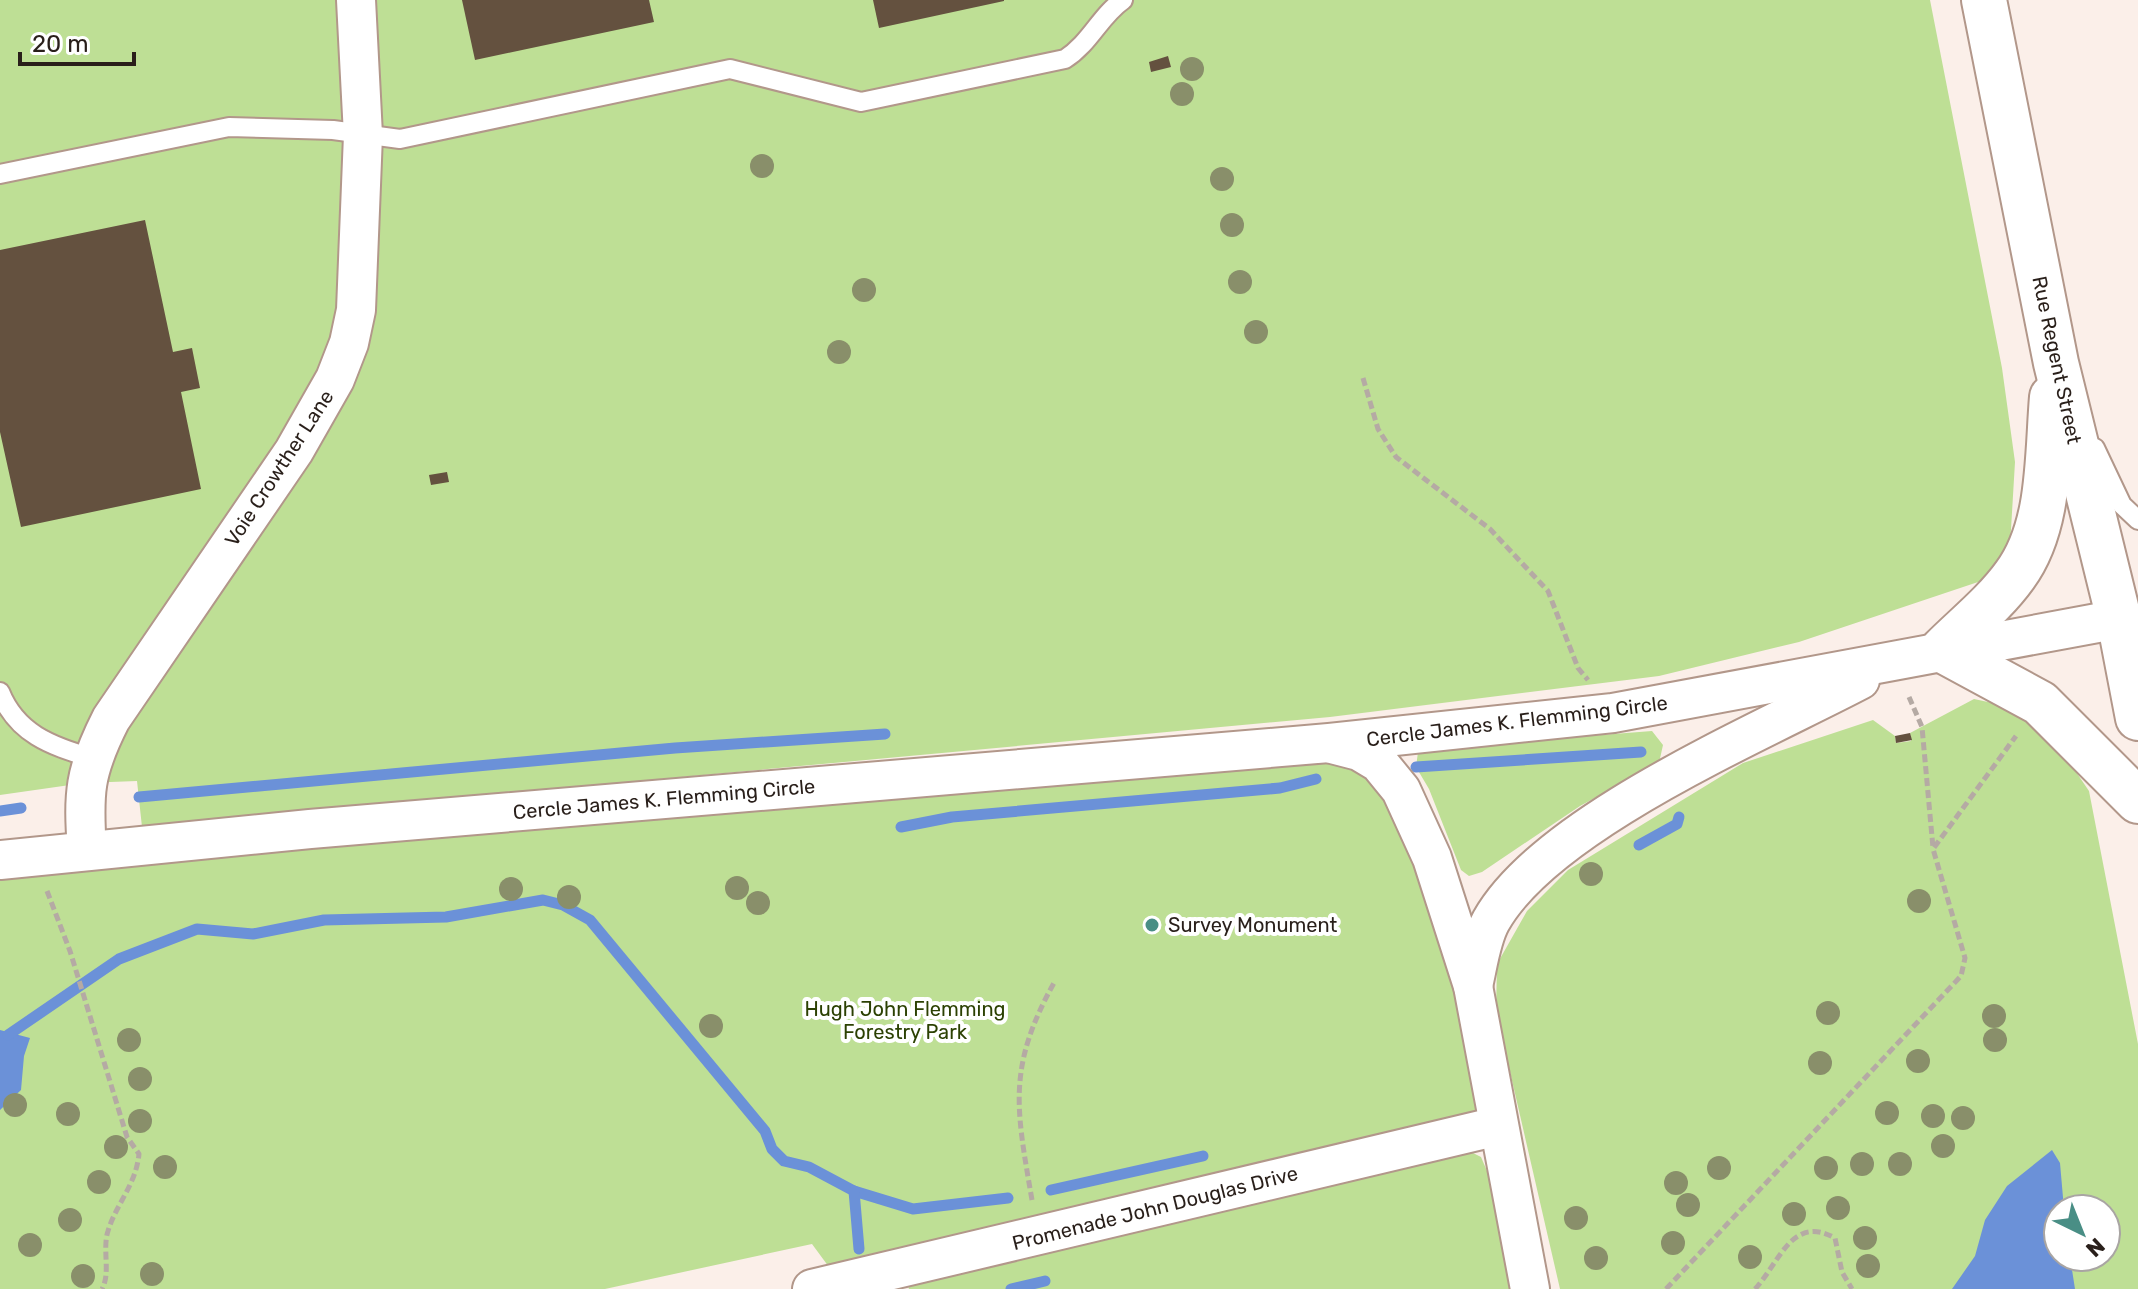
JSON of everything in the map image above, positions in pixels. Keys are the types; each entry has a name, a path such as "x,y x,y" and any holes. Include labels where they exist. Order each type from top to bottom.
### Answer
{"main road":[{"name":"Rue Regent Street","path":"1984,0 2056,363 2128,617 2138,718"},
{"path":"2056,363 2041,519 2031,547 2014,576 1942,650 2040,703 2138,801"}],"street":[{"name":"Voie Crowther Lane","path":"87,851 83,796 91,758 122,701 294,451 335,379 349,343 356,310 363,135 356,0"},
{"name":"Cercle James K. Flemming Circle","path":"0,860 310,829 1329,743 1613,713 2128,617"},
{"name":"Cercle James K. Flemming Circle","path":"1473,986 1490,923 1518,883 1553,850 1675,776 1894,663"},
{"name":"Cercle James K. Flemming Circle","path":"1329,743 1359,751 1379,763 1401,790 1432,858 1473,986 1530,1289"},
{"name":"Promenade John Douglas Drive","path":"826,1286 1498,1126"}],"lane":[{"path":"0,174 220,128 305,128 400,139 730,69 861,102 1065,59 1086,43 1110,10 1123,0"},
{"path":"2056,363 2122,505 2138,520"},
{"path":"0,692 7,709 31,734 91,758"}],"path":[{"path":"1363,378 1378,429 1396,457 1490,529 1548,591 1578,668 1613,713"},
{"path":"1666,1289 1961,976 1965,958 1933,849 1922,727 1894,663"},
{"path":"1933,849 2020,730"},
{"path":"38,855 41,876 70,951 127,1137 139,1154 138,1170 108,1229 102,1289"},
{"path":"1039,1237 1023,1143 1018,1088 1023,1048 1055,981"},
{"path":"1755,1289 1790,1241 1807,1230 1821,1230 1835,1238 1842,1272 1852,1289"}],"green space":[{"path":"0,0 1930,0 2002,368 2015,462 2010,546 1987,579 1799,642 1659,676 1330,717 142,827 137,781 84,783 0,795"},
{"path":"1974,699 2002,705 2028,718 2055,741 2089,791 2138,1044 2138,1289 1560,1289 1496,1011 1497,964 1527,911 1568,870 1743,763 1873,720 1895,736 1896,743 1911,741 1910,733"},
{"path":"1652,731 1663,745 1659,763 1580,806 1482,872 1469,876 1461,870 1429,789 1416,767 1418,752 1446,747"},
{"name":"Hugh John Flemming Forestry Park","path":"1329,743 1401,790 1498,1126 840,1282 812,1244 605,1289 0,1289 0,860"},
{"path":"1469,1151 1481,1157 1493,1185 1515,1289 909,1289 907,1282"}],"water":[{"path":"0,1030 30,1038 24,1056 21,1090 0,1110"},
{"path":"2052,1150 2060,1163 2063,1193 2042,1193 2042,1273 2072,1273 2075,1289 1952,1289 1975,1256 1985,1220 2007,1186"}],"building":[{"path":"462,0 649,0 654,22 475,60"},
{"path":"873,0 1004,0 1004,1 879,28"},
{"path":"1168,56 1171,67 1151,72 1149,62"},
{"path":"145,220 173,352 192,348 200,388 181,392 201,489 21,527 0,432 0,250"},
{"path":"447,472 449,482 431,485 429,475"},
{"path":"1910,733 1912,740 1896,743 1895,736"}],"waterway":[{"path":"139,797 675,748 885,734"},
{"path":"1416,767 1641,752"},
{"path":"901,827 952,817 1280,788 1316,779"},
{"path":"0,811 21,808"},
{"path":"1639,845 1677,824 1679,817"},
{"path":"8,1035 119,959 197,929 253,934 324,920 446,917 543,900 563,905 590,920 765,1131 772,1149 784,1161 809,1167 854,1191 913,1209 1008,1198"},
{"path":"1051,1190 1203,1156"},
{"path":"854,1191 859,1249"},
{"path":"1011,1289 1045,1281"}],"place":[{"name":"Survey Monument","path":"1152,925"}]}
